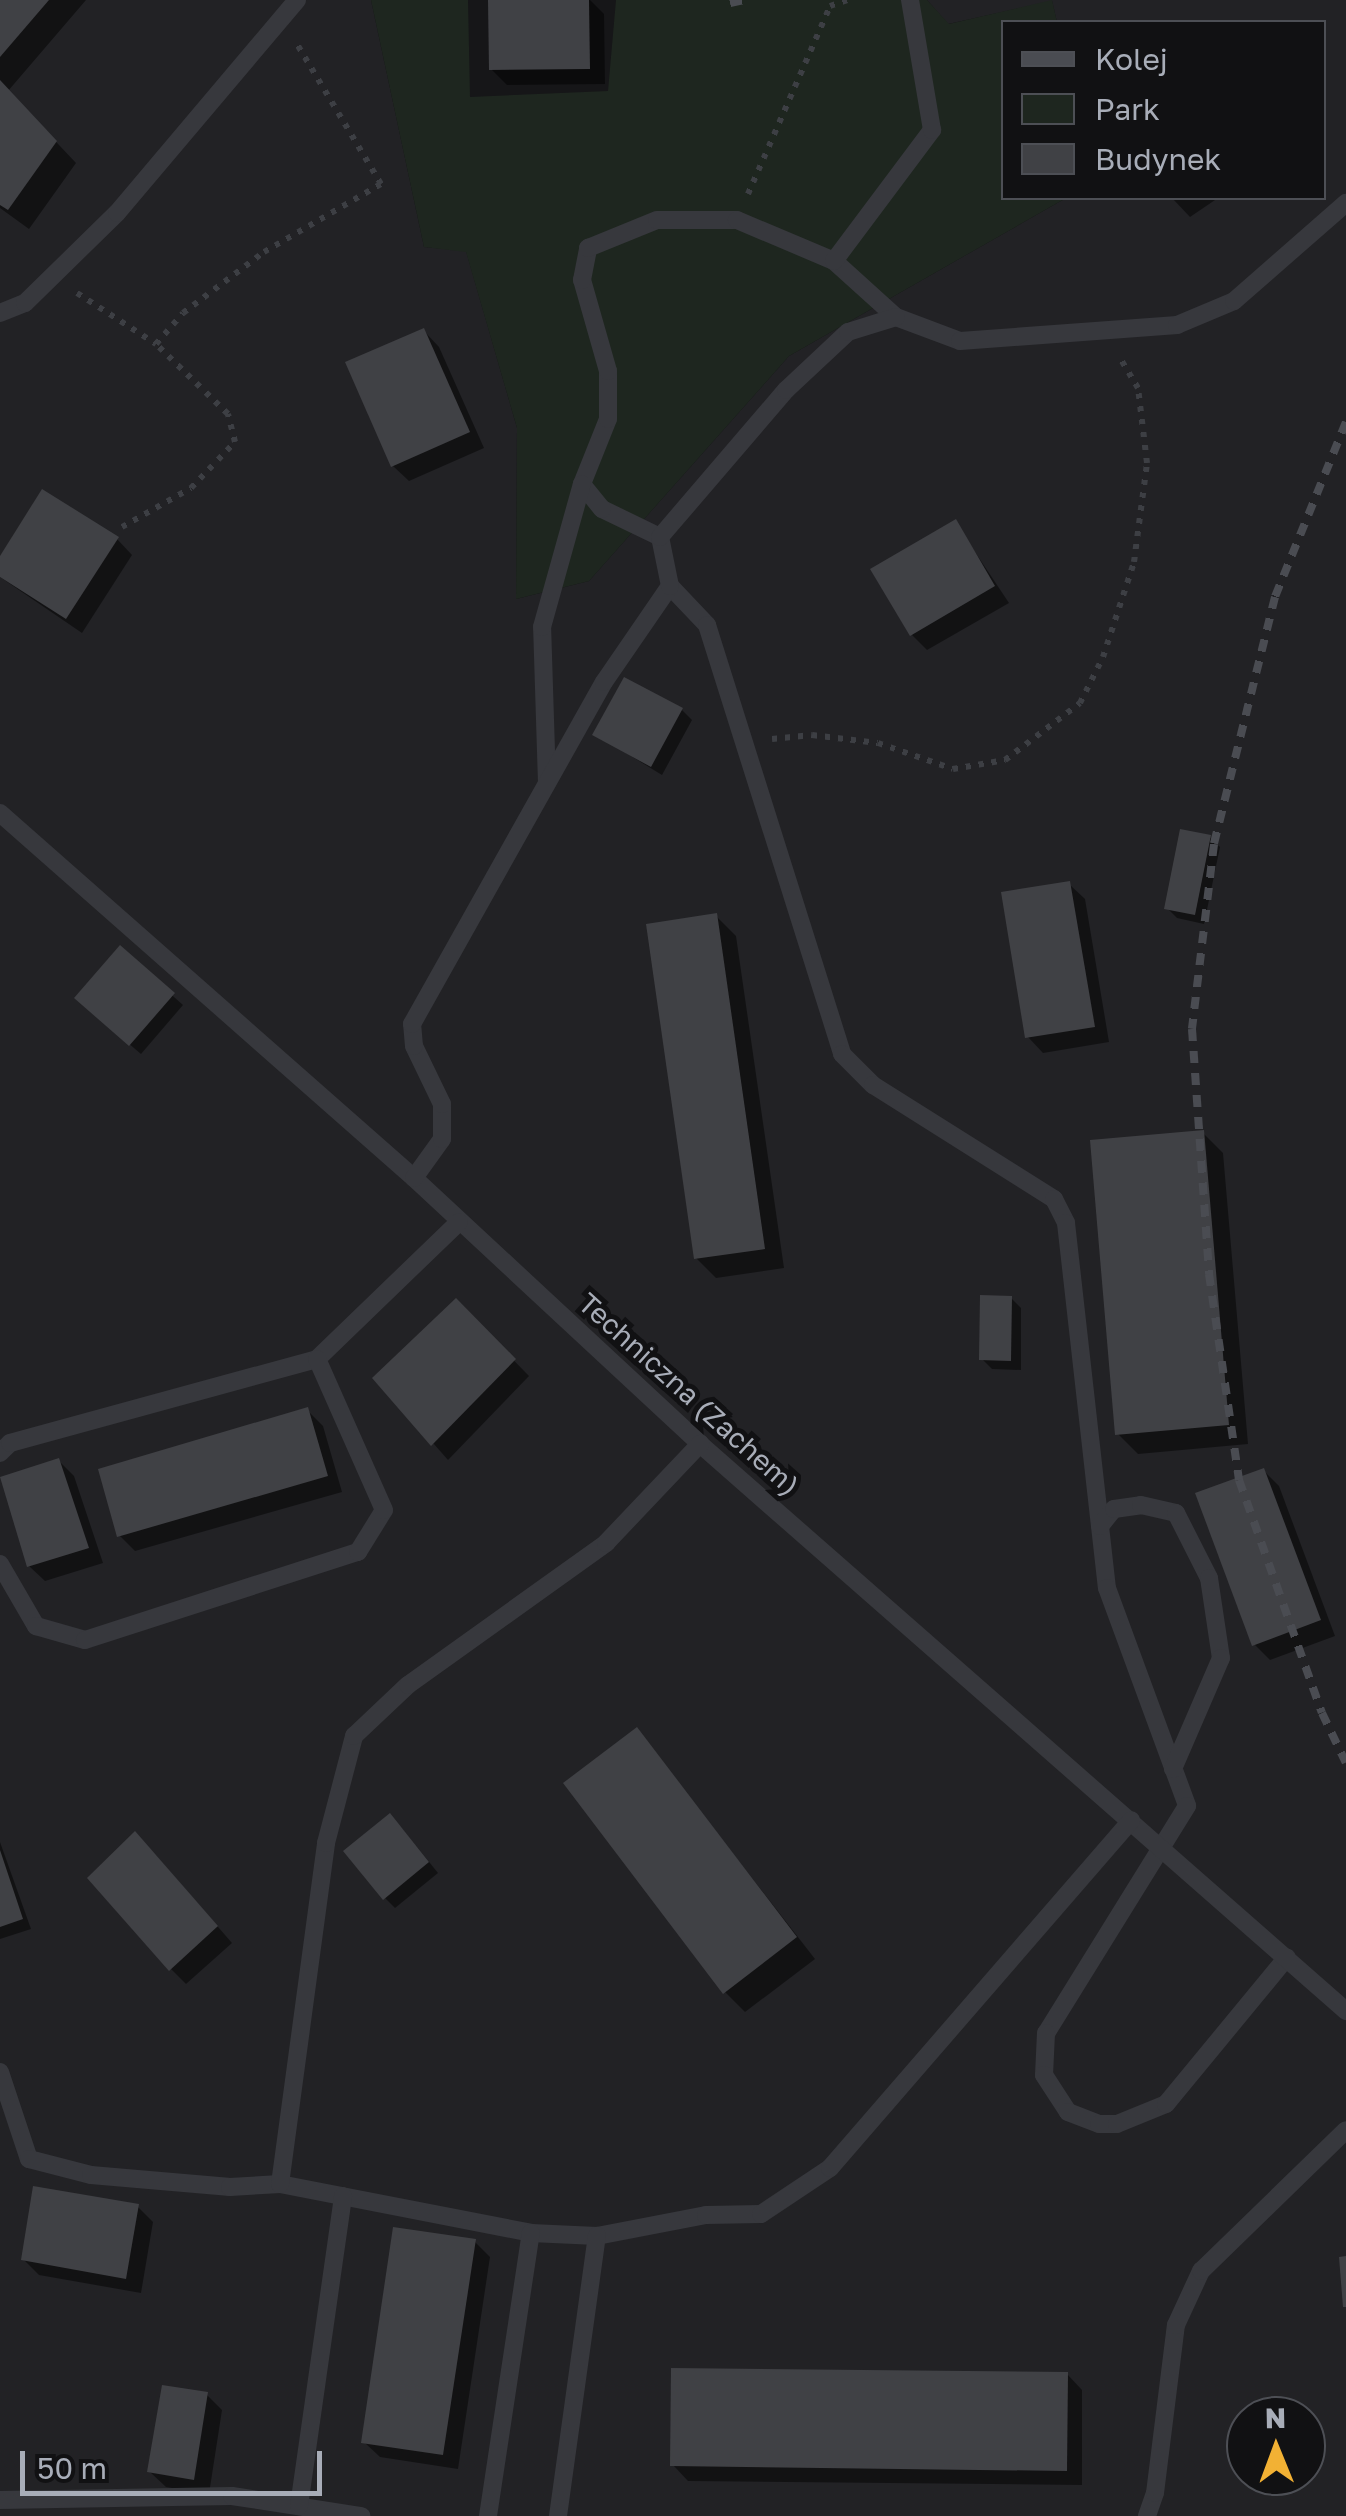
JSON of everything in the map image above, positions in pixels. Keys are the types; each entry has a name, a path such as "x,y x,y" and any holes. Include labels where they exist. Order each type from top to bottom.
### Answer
{"lane":[{"path":"0,313 25,303 116,213 298,0"},
{"path":"834,261 932,130 910,0"},
{"path":"547,784 542,626 582,484 608,419 608,371 582,280 588,248 657,220 737,220 834,261 896,317 960,341 1177,325 1234,301 1346,203"},
{"path":"660,537 786,390 848,332 896,317"},
{"path":"582,484 602,508 660,537"},
{"path":"660,537 670,586 707,625 842,1054 873,1086 1054,1198 1066,1223 1107,1588 1187,1806 1046,2032 1044,2075 1068,2112 1116,2124 1166,2104 1286,1957"},
{"path":"414,1178 442,1140 442,1104 414,1046 412,1024 604,682 670,586"},
{"name":"Techniczna (Zachem)","path":"0,813 414,1178 700,1444 1346,2011"},
{"path":"0,1453 10,1443 318,1360 459,1222"},
{"path":"0,1564 36,1626 85,1640 358,1552 384,1510 318,1360"},
{"path":"280,2184 326,1843 354,1736 408,1685 606,1543 700,1444"},
{"path":"1100,1526 1114,1509 1141,1505 1176,1512 1209,1578 1222,1658 1173,1770"},
{"path":"0,2072 28,2158 91,2175 230,2187 280,2184 531,2233 597,2236 706,2214 761,2214 830,2168 1131,1820"},
{"path":"1147,2516 1156,2492 1176,2325 1201,2270 1346,2130"},
{"path":"299,2506 344,2196"},
{"path":"488,2516 531,2233"},
{"path":"558,2516 597,2236"},
{"path":"0,2500 232,2496 361,2516"}],"path":[{"path":"737,220 830,6 847,0"},
{"path":"156,344 183,314 264,252 381,184 284,21"},
{"path":"52,276 156,344 228,414 235,442 191,488 122,527"},
{"path":"741,742 812,735 878,743 953,770 1005,760 1080,703 1103,657 1134,562 1148,464 1138,388 1102,330"}],"shaded area":[{"path":"0,0 371,0 424,247 466,251 517,428 516,599 589,581 789,356 1062,200 1326,200 1326,20 1057,20 1052,1 948,24 927,0 1346,0 1346,2516 0,2516"}],"green space":[{"path":"371,0 468,0 470,97 608,91 616,0 927,0 949,24 1052,0 1057,20 1001,20 1001,200 1062,200 789,356 589,581 516,599 517,428 466,252 424,247"}],"building":[{"path":"0,0 49,0 0,57"},
{"path":"488,0 589,0 590,69 489,70"},
{"path":"0,80 57,141 8,210 0,205"},
{"path":"424,328 470,432 391,467 345,362"},
{"path":"42,489 119,537 66,619 0,577 0,556"},
{"path":"956,519 995,586 910,636 870,569"},
{"path":"624,677 683,708 651,767 592,735"},
{"path":"1180,829 1211,835 1195,915 1164,909"},
{"path":"1070,881 1095,1027 1025,1038 1001,892"},
{"path":"717,913 765,1249 694,1259 646,924"},
{"path":"120,945 175,993 129,1046 74,998"},
{"path":"1204,1130 1229,1425 1115,1435 1090,1140"},
{"path":"980,1295 1012,1296 1011,1361 979,1360"},
{"path":"456,1298 516,1359 431,1446 372,1378"},
{"path":"308,1407 328,1476 117,1537 98,1469"},
{"path":"59,1458 89,1548 27,1567 0,1477"},
{"path":"1264,1468 1321,1620 1252,1646 1195,1493"},
{"path":"637,1727 797,1937 723,1994 563,1783"},
{"path":"390,1813 429,1862 383,1900 343,1851"},
{"path":"135,1831 218,1926 169,1971 87,1878"},
{"path":"0,1850 23,1919 0,1927"},
{"path":"33,2186 139,2204 126,2279 21,2260"},
{"path":"393,2227 476,2239 443,2455 361,2443"},
{"path":"1346,2256 1346,2307 1343,2307 1339,2257"},
{"path":"671,2368 1068,2372 1067,2471 670,2466"},
{"path":"162,2385 208,2392 194,2480 147,2472"}],"railway":[{"path":"730,3 744,0"},
{"path":"1346,422 1275,597 1214,844 1192,1029 1209,1274 1239,1480 1322,1713 1346,1763"}]}
